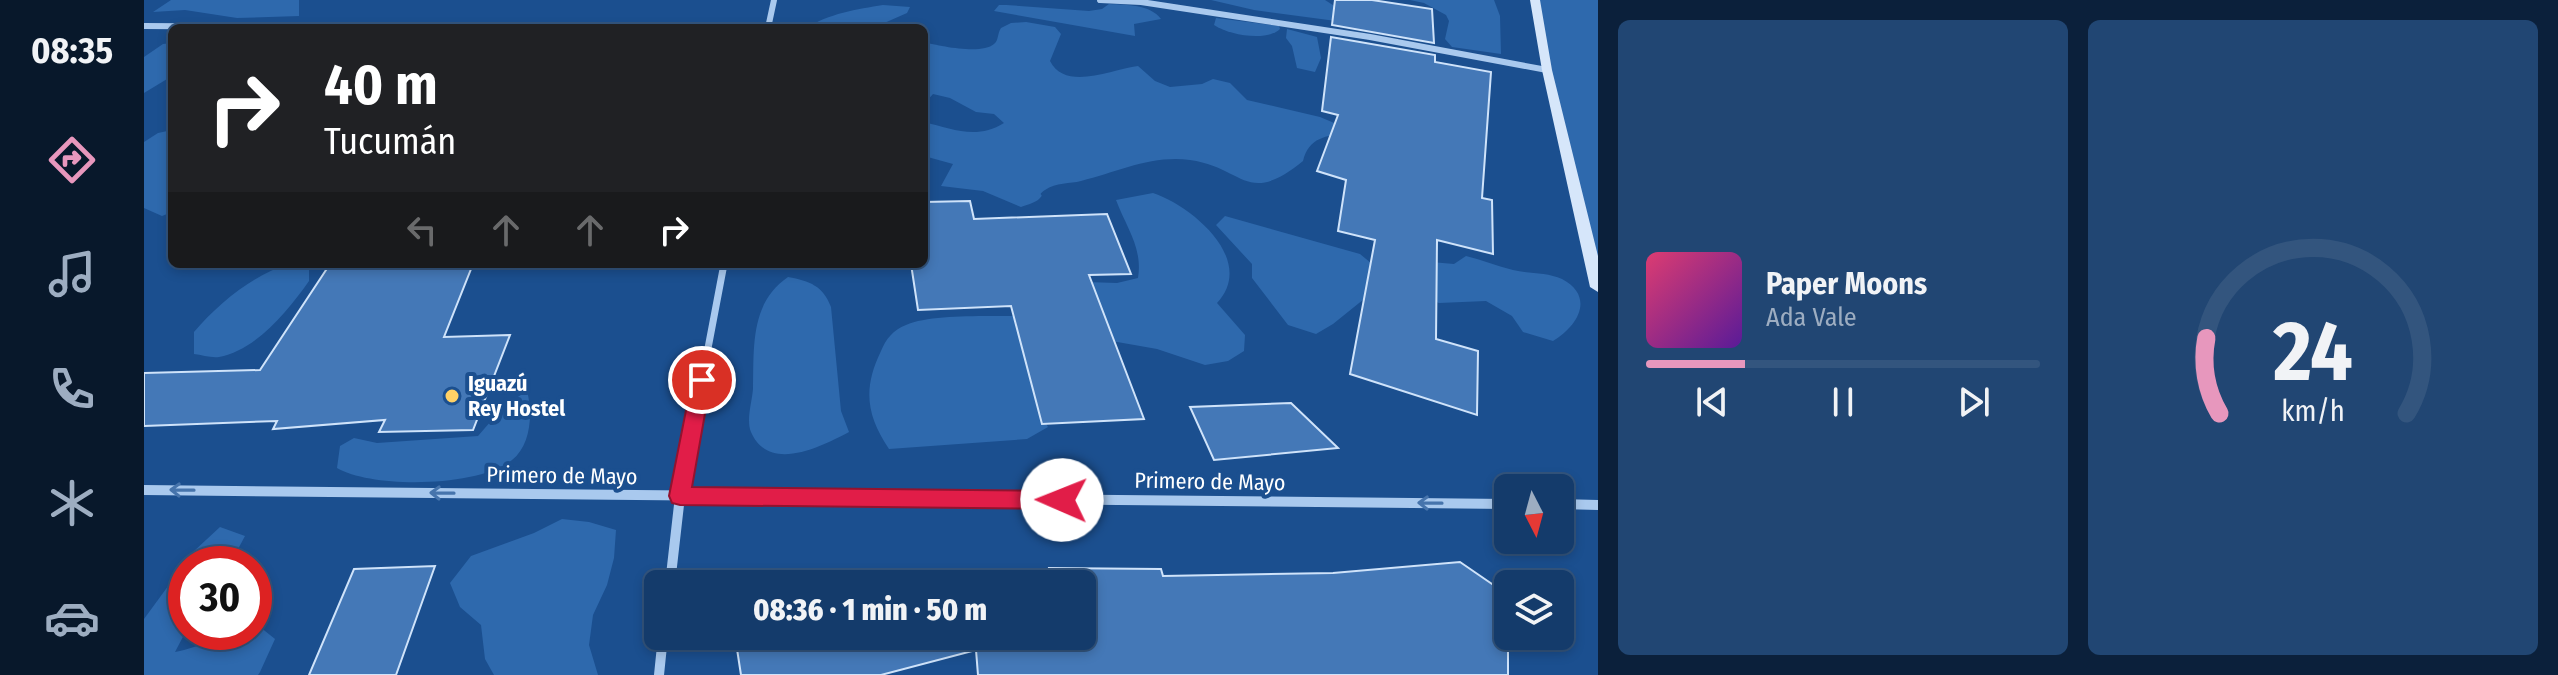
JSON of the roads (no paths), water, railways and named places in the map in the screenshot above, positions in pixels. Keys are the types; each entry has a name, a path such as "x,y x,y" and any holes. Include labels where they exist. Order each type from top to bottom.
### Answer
{"main road":[{"path":"1535,0 1547,70 1598,287"}],"street":[{"path":"769,24 774,0"},
{"path":"1100,0 1141,2 1355,34 1547,70"},
{"path":"144,26 168,26"},
{"path":"672,570 680,496 723,268"},
{"name":"Primero de Mayo","path":"144,490 1494,504"},
{"path":"1574,504 1598,505"},
{"path":"659,675 662,650"}],"place":[{"name":"Iguazú Rey Hostel","path":"452,396"}]}
